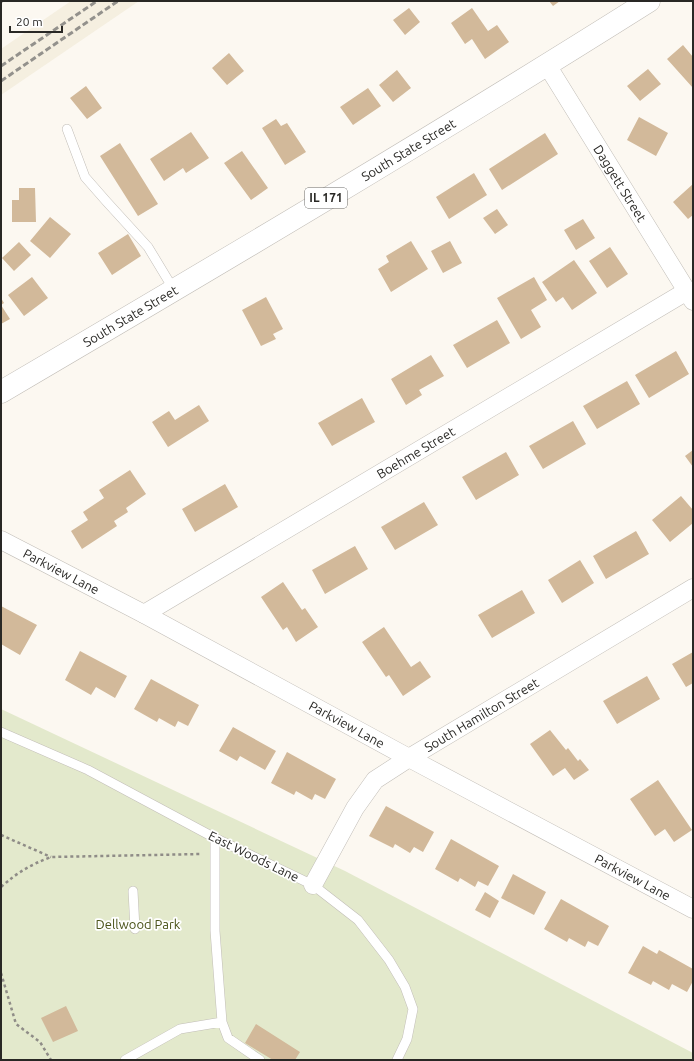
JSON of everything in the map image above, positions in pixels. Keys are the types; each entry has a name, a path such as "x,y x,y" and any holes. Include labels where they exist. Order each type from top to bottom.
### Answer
{"main road":[{"name":"South State Street","path":"1,392 174,290 547,65 648,1"}],"street":[{"name":"Daggett Street","path":"547,65 690,296"},
{"name":"Boehme Street","path":"144,614 690,296"},
{"name":"Parkview Lane","path":"1,540 144,614 409,758 689,902"},
{"name":"South Hamilton Street","path":"313,885 355,808 375,780 409,758 693,588"}],"lane":[{"path":"67,129 85,177 148,247 174,290"},
{"name":"East Woods Lane","path":"1,732 88,770 215,838 313,885 358,920 388,960 405,987 413,1009 407,1039 397,1060"},
{"path":"215,838 215,931 222,1022 228,1038 260,1060"},
{"path":"133,891 135,929"},
{"path":"125,1060 180,1030 222,1022"}],"path":[{"path":"1,835 51,857"},
{"path":"1,887 17,873 51,857 215,854"},
{"path":"1,973 16,1024 40,1042 51,1060"}],"shaded area":[{"path":"71,1 139,1 1,95 1,49"}],"green space":[{"name":"Dellwood Park","path":"1,709 345,871 693,1053 693,1060 1,1060"}],"building":[{"path":"549,1 560,1 553,6"},
{"path":"409,8 420,22 405,35 393,20"},
{"path":"472,8 488,31 497,25 509,42 485,59 472,39 465,44 451,23"},
{"path":"683,45 693,57 693,88 667,59"},
{"path":"229,53 244,71 227,85 212,68"},
{"path":"648,69 661,84 640,101 627,86"},
{"path":"397,70 411,88 393,102 379,85"},
{"path":"86,86 102,108 87,119 70,98"},
{"path":"368,88 381,106 353,125 340,107"},
{"path":"639,117 668,133 656,156 627,140"},
{"path":"276,119 281,126 287,123 306,152 285,165 262,128"},
{"path":"191,132 209,158 186,173 183,168 164,181 150,159"},
{"path":"545,133 558,154 502,190 489,169"},
{"path":"120,143 158,204 138,216 100,156"},
{"path":"242,151 268,188 251,200 224,163"},
{"path":"474,173 487,195 449,219 436,197"},
{"path":"693,184 693,215 688,219 673,202"},
{"path":"19,188 35,188 36,222 12,222 12,200 19,200"},
{"path":"497,209 508,225 495,234 483,218"},
{"path":"50,217 71,234 50,258 30,241"},
{"path":"583,219 595,238 576,250 564,230"},
{"path":"128,234 141,256 112,275 98,253"},
{"path":"411,241 428,269 391,292 378,269 389,262 386,256"},
{"path":"450,241 462,263 443,273 431,251"},
{"path":"19,242 31,255 14,271 2,258"},
{"path":"610,247 628,274 607,288 589,261"},
{"path":"574,260 597,293 572,310 563,297 556,302 542,282"},
{"path":"32,277 48,298 24,316 8,295"},
{"path":"534,277 547,300 531,310 541,327 521,339 497,298"},
{"path":"266,297 283,329 273,334 276,339 261,346 242,310"},
{"path":"1,298 4,303 1,305"},
{"path":"1,305 10,319 1,324"},
{"path":"497,320 510,343 467,368 453,345"},
{"path":"676,351 689,374 649,398 635,375"},
{"path":"431,355 444,376 419,390 422,395 406,405 391,379"},
{"path":"627,381 640,404 597,429 583,406"},
{"path":"362,398 375,422 332,446 318,423"},
{"path":"199,405 209,421 168,447 152,422 169,411 175,420"},
{"path":"573,421 586,444 543,469 529,446"},
{"path":"693,450 693,467 685,456"},
{"path":"506,452 519,475 476,500 462,477"},
{"path":"130,470 146,494 126,508 128,512 114,521 117,526 82,549 71,531 88,520 83,512 104,498 99,490"},
{"path":"225,484 238,507 195,532 182,509"},
{"path":"681,496 693,510 693,523 670,542 652,520"},
{"path":"424,502 438,525 395,550 381,527"},
{"path":"636,531 649,554 606,579 593,556"},
{"path":"355,546 368,569 325,594 312,570"},
{"path":"580,560 594,583 562,603 548,580"},
{"path":"283,582 302,610 305,608 318,627 296,642 287,627 283,630 261,597"},
{"path":"522,590 535,613 492,638 478,615"},
{"path":"1,606 37,625 20,655 1,644"},
{"path":"384,627 411,667 420,661 431,677 403,696 389,675 386,677 362,642"},
{"path":"80,651 127,676 115,698 96,687 91,695 65,680"},
{"path":"693,652 693,683 686,687 672,664"},
{"path":"647,676 660,699 617,724 603,701"},
{"path":"151,679 199,705 188,726 178,721 175,727 159,718 157,722 134,709"},
{"path":"233,727 276,751 265,770 240,756 237,761 219,751"},
{"path":"550,730 566,750 568,748 578,761 580,759 589,770 574,780 565,768 553,776 530,744"},
{"path":"287,752 336,779 325,799 315,794 312,800 296,791 294,795 271,783"},
{"path":"658,780 692,830 674,842 665,829 655,836 630,799"},
{"path":"386,806 434,832 423,852 414,847 410,853 395,844 393,848 369,836"},
{"path":"451,839 499,866 488,886 478,881 475,887 460,878 458,882 435,869"},
{"path":"513,874 546,892 534,915 501,898"},
{"path":"485,892 499,901 490,918 475,910"},
{"path":"561,899 609,926 598,946 588,941 585,947 569,938 567,942 544,929"},
{"path":"643,946 657,954 659,950 693,969 693,981 687,992 672,984 669,990 653,981 651,985 628,973"},
{"path":"66,1006 78,1031 53,1042 41,1018"},
{"path":"256,1024 300,1052 295,1060 273,1060 245,1043"}],"railway":[{"path":"1,66 97,1"},
{"path":"1,81 118,1"}]}
